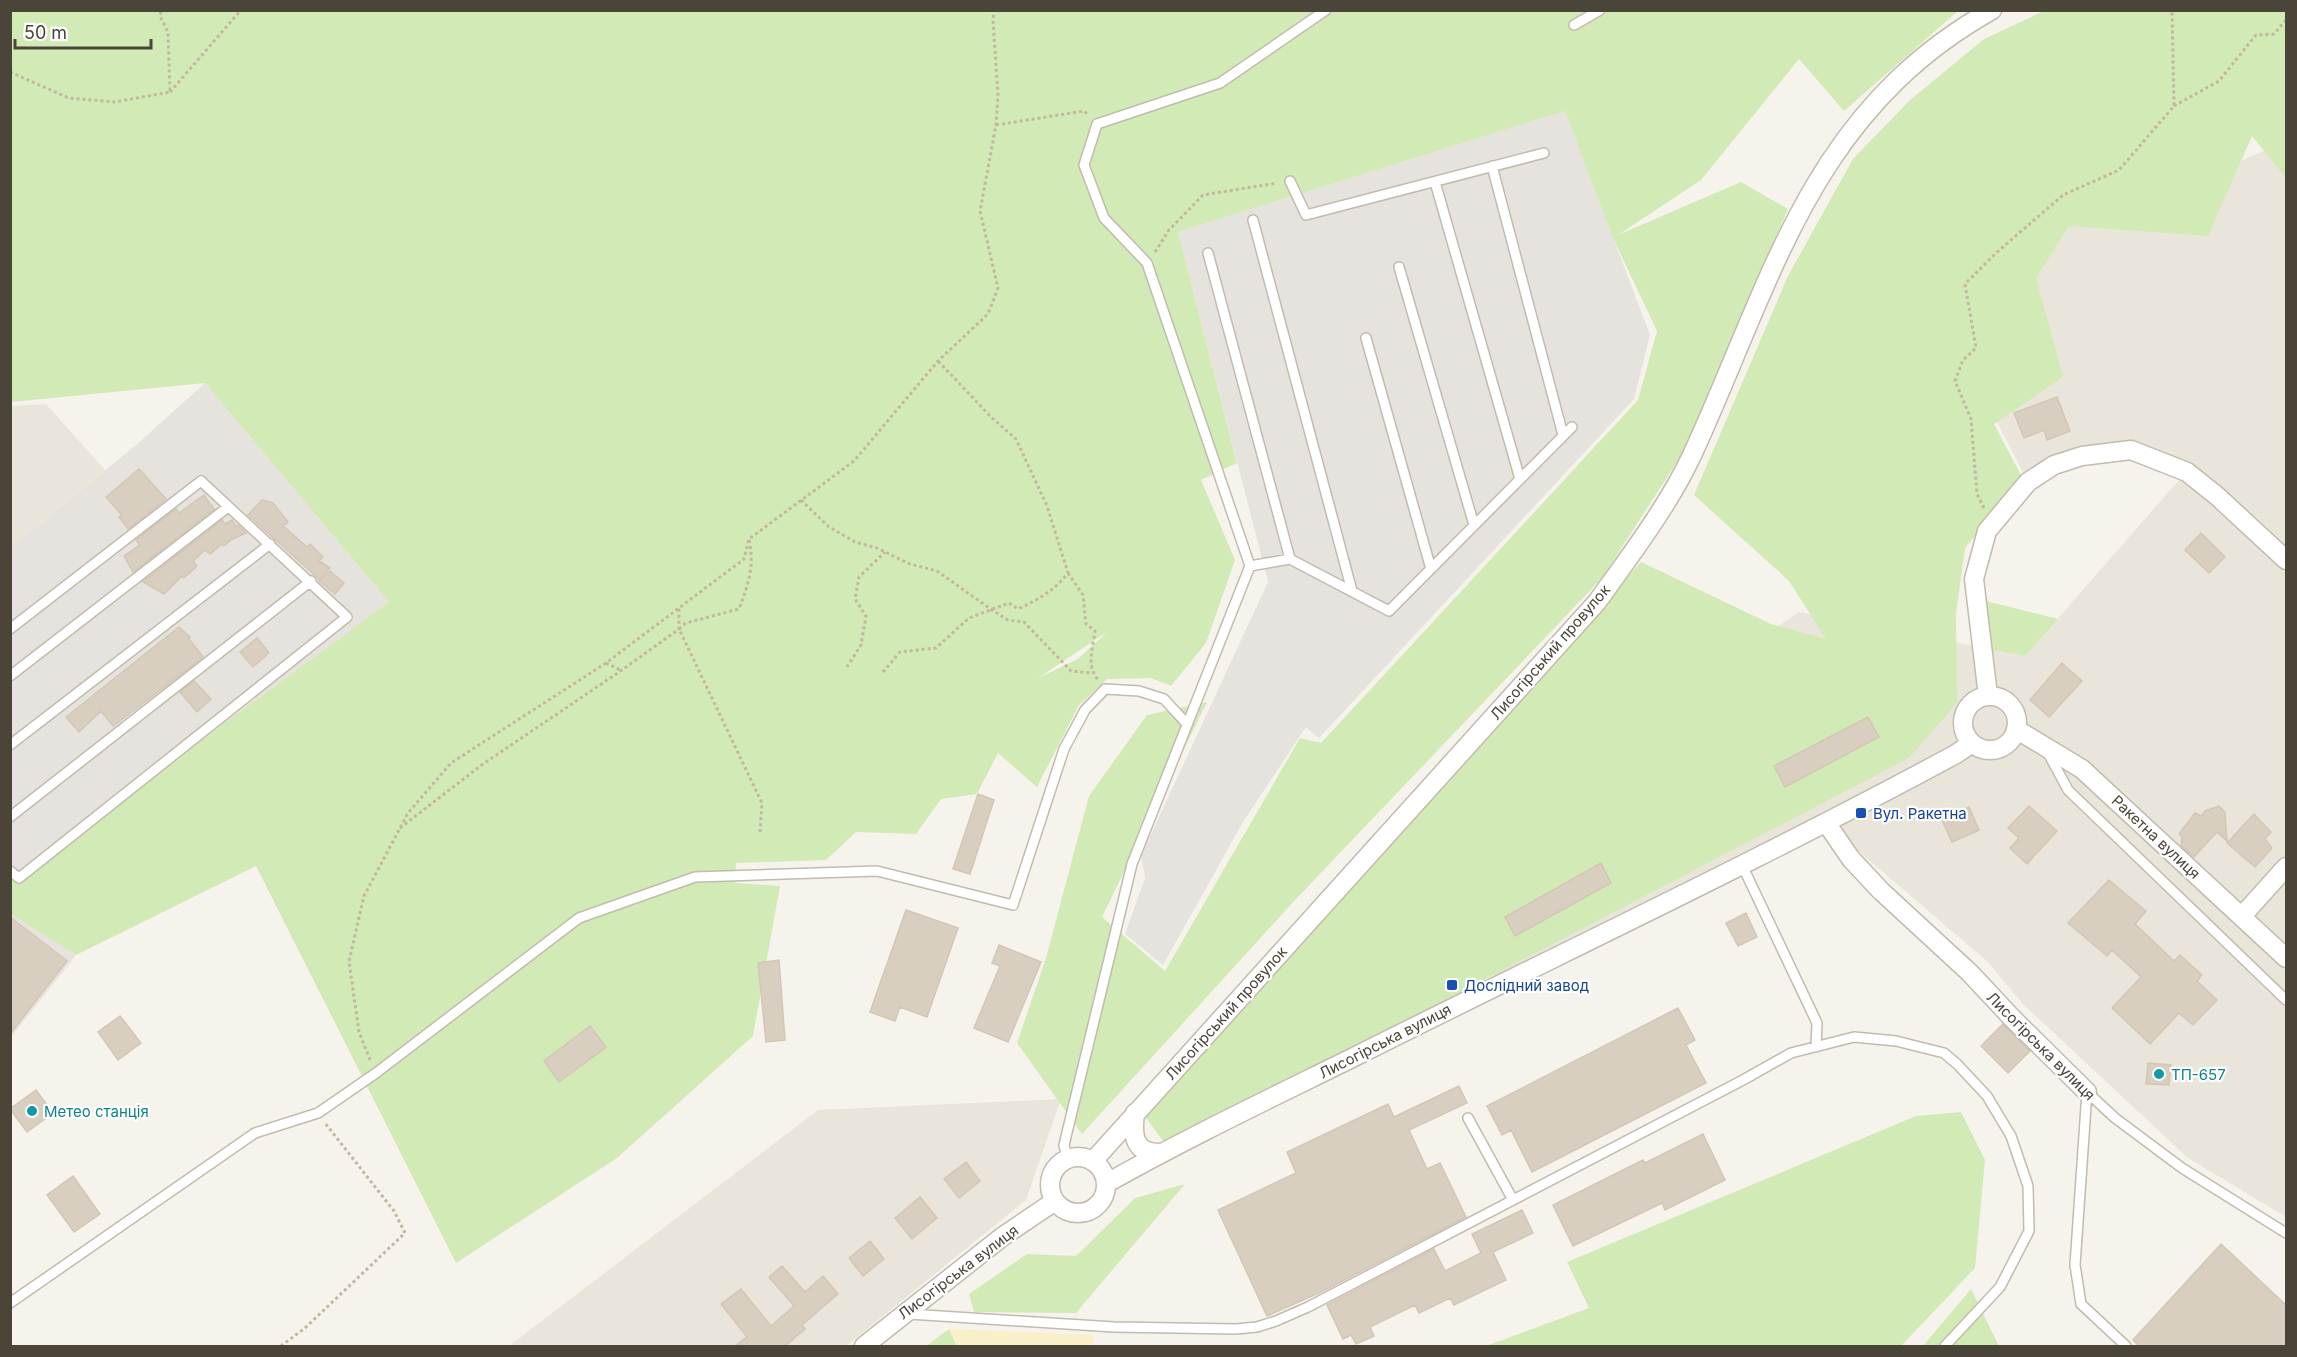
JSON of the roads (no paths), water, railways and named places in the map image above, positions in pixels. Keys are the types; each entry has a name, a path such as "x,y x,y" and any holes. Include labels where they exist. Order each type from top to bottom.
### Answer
{"street":[{"name":"Лисогірський провулок","path":"1093,1161 1597,602 1648,530 1692,455 1779,253 1821,174 1845,138 1873,105 1937,46 1992,10"},
{"path":"1988,696 1974,579 1987,531 2028,482 2054,465 2082,456 2131,450 2187,472 2217,496 2286,560"},
{"path":"1996,696 2010,705 2015,712 2016,729 2008,742 1986,750 1972,743 1964,732 1963,718 1965,711 1974,701 1996,696"},
{"name":"Ракетна вулиця","path":"2016,729 2082,769 2286,958"},
{"name":"Лисогірська вулиця","path":"1107,1183 1161,1153 1827,824 1956,754 1972,743"},
{"name":"Лисогірська вулиця","path":"1827,824 1851,859 1881,891 1970,974 2087,1092"},
{"path":"2242,916 2286,867"},
{"path":"1135,1113 1132,1130 1138,1145 1149,1154 1161,1153"},
{"path":"1080,1157 1093,1161 1103,1170 1107,1183 1105,1197 1096,1208 1084,1213 1062,1209 1051,1194 1050,1180 1056,1168 1067,1159 1080,1157"},
{"name":"Лисогірська вулиця","path":"864,1347 903,1313 1002,1237 1055,1201"}],"lane":[{"path":"1067,1159 1064,1145 1132,864 1250,566 1147,263 1104,218 1084,165 1097,124 1220,83 1326,10"},
{"path":"1574,25 1600,10"},
{"path":"1290,181 1306,215 1544,153"},
{"path":"1492,166 1563,435"},
{"path":"1435,182 1520,479"},
{"path":"1253,220 1352,591"},
{"path":"1208,253 1290,559"},
{"path":"1400,267 1474,525"},
{"path":"1366,338 1431,569"},
{"path":"1250,566 1290,559 1389,611 1572,427"},
{"path":"10,629 201,481 311,581 347,617 19,878 10,872"},
{"path":"10,676 228,507"},
{"path":"10,745 270,544"},
{"path":"10,817 311,581"},
{"path":"10,1303 255,1132 318,1113 376,1073 579,918 695,877 877,871 1013,905 1064,748 1085,710 1105,689 1139,691 1164,699 1187,724"},
{"path":"2044,744 2068,790 2286,1000"},
{"path":"1742,865 1817,1023 1816,1047"},
{"path":"903,1313 1114,1327 1236,1329 1257,1327 1308,1307 1791,1053 1854,1037 1896,1041 1944,1053 1957,1064 1987,1096 2011,1137 2028,1186 2030,1231 2000,1287 1945,1347"},
{"path":"2087,1092 2074,1265 2081,1304 2126,1347"},
{"name":"Лисогірська вулиця","path":"2087,1092 2115,1118 2182,1168 2286,1233"},
{"path":"1468,1118 1514,1200"}],"place":[{"name":"Вул. Ракетна","path":"1861,813"},
{"name":"Дослідний завод","path":"1452,985"},
{"name":"ТП-657","path":"2159,1074"},
{"name":"Метео станція","path":"32,1111"}]}
